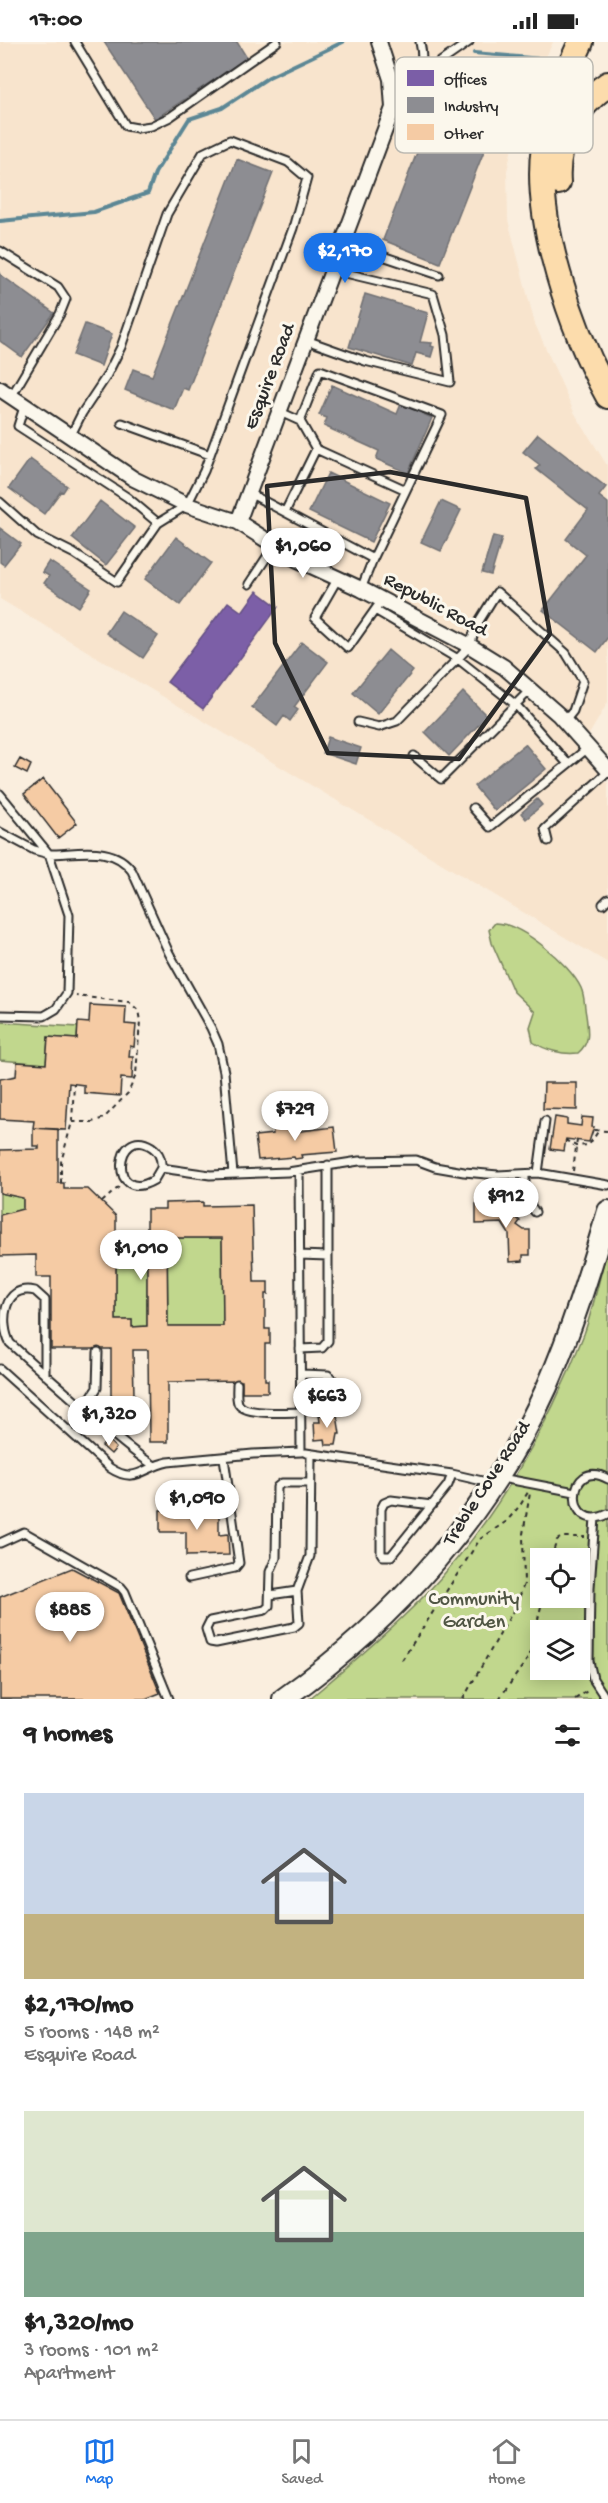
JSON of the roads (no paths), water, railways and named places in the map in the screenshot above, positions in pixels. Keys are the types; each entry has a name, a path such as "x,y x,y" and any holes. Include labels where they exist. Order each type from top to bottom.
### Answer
{"highway":[{"path":"574,57 580,42"},
{"path":"593,97 608,84"},
{"path":"545,153 543,181 548,226 562,283 584,345 608,396"},
{"path":"560,153 557,179 563,222 576,280 608,362"}],"main road":[{"name":"Treble Cove Road","path":"284,1699 353,1645 416,1584 444,1552 495,1480 537,1407 563,1348 608,1211"}],"street":[{"name":"Esquire Road","path":"238,522 393,108 391,79 379,42"},
{"name":"Republic Road","path":"5,393 134,478 187,505 238,522 296,559 361,589 378,605 470,646 504,667 565,721 608,771"}],"lane":[{"path":"75,42 126,126 137,128 151,126 170,117 277,42"},
{"path":"420,42 423,57"},
{"path":"448,57 470,42"},
{"path":"0,502 37,535 73,553 117,582 158,523 187,505 210,455 278,268 307,178 288,162 230,140 203,153 167,214 121,347 70,437"},
{"path":"344,243 438,275"},
{"path":"0,251 58,287 66,299 60,314 5,393"},
{"path":"306,339 364,360 450,382 445,335 433,294 333,270"},
{"path":"300,421 320,370 442,415 361,589"},
{"path":"24,407 18,426 127,497 158,523"},
{"path":"278,411 300,421 316,449 406,490"},
{"path":"122,423 210,455"},
{"path":"285,512 316,449"},
{"path":"248,492 373,559"},
{"path":"249,584 274,546"},
{"path":"338,578 315,618 348,648 378,605 458,659 516,705 568,764"},
{"path":"358,722 379,727 397,721 470,646 476,626 497,592 566,653 584,681 573,711 565,721"},
{"path":"414,756 441,779 530,690"},
{"path":"473,808 490,827 588,748"},
{"path":"548,841 544,829 608,771"},
{"path":"0,794 49,855 69,915 67,993 56,1009 44,1016 0,1015"},
{"path":"0,832 34,850 49,855 109,854 123,860 132,871 169,953 211,1028 221,1053 233,1174"},
{"path":"538,1173 544,1121"},
{"path":"146,1144 160,1157 161,1168 154,1180 147,1185 133,1184 126,1180 121,1172 120,1160 126,1150 133,1145 146,1144"},
{"path":"161,1168 198,1175 233,1174 299,1171 358,1161 416,1160 435,1167 464,1172 538,1173 572,1177 608,1185"},
{"path":"300,1349 322,1348 328,1341 328,1165"},
{"path":"299,1171 301,1452"},
{"path":"525,1174 525,1197 535,1212"},
{"path":"299,1255 328,1256"},
{"path":"45,1375 46,1304 43,1295 25,1289 12,1293 6,1305 2,1326 4,1336 45,1375 132,1452 155,1466"},
{"path":"84,1408 97,1388 98,1352"},
{"path":"0,1369 110,1468 122,1474 133,1476 142,1474 155,1466 168,1462 301,1452 575,1492"},
{"path":"237,1384 238,1403 242,1408 252,1412 301,1409 329,1402 334,1397 336,1389 334,1381 328,1375 301,1374"},
{"path":"310,1483 282,1483 277,1488 276,1558 270,1572 270,1605 266,1609 209,1622 206,1626 208,1640 216,1643 297,1626 300,1619 297,1591 310,1556 311,1454"},
{"path":"189,1578 233,1568 238,1563 224,1458"},
{"path":"432,1505 391,1500 384,1503 381,1509 381,1553 383,1556 391,1556 432,1505 448,1485 452,1474"},
{"path":"608,1479 597,1475 588,1476 580,1482 575,1492 575,1501 581,1512 595,1518 608,1514"},
{"path":"595,1518 589,1594 589,1661 597,1686 606,1699"},
{"path":"0,1543 24,1532 111,1581 125,1592 169,1699"},
{"path":"270,1595 297,1591"}],"waterway":[{"path":"0,221 94,212 148,193 155,173 189,119 222,108 269,77 343,42"},
{"path":"474,53 519,57"}],"park label":[{"name":"Community Garden","path":"474,1612"}]}
